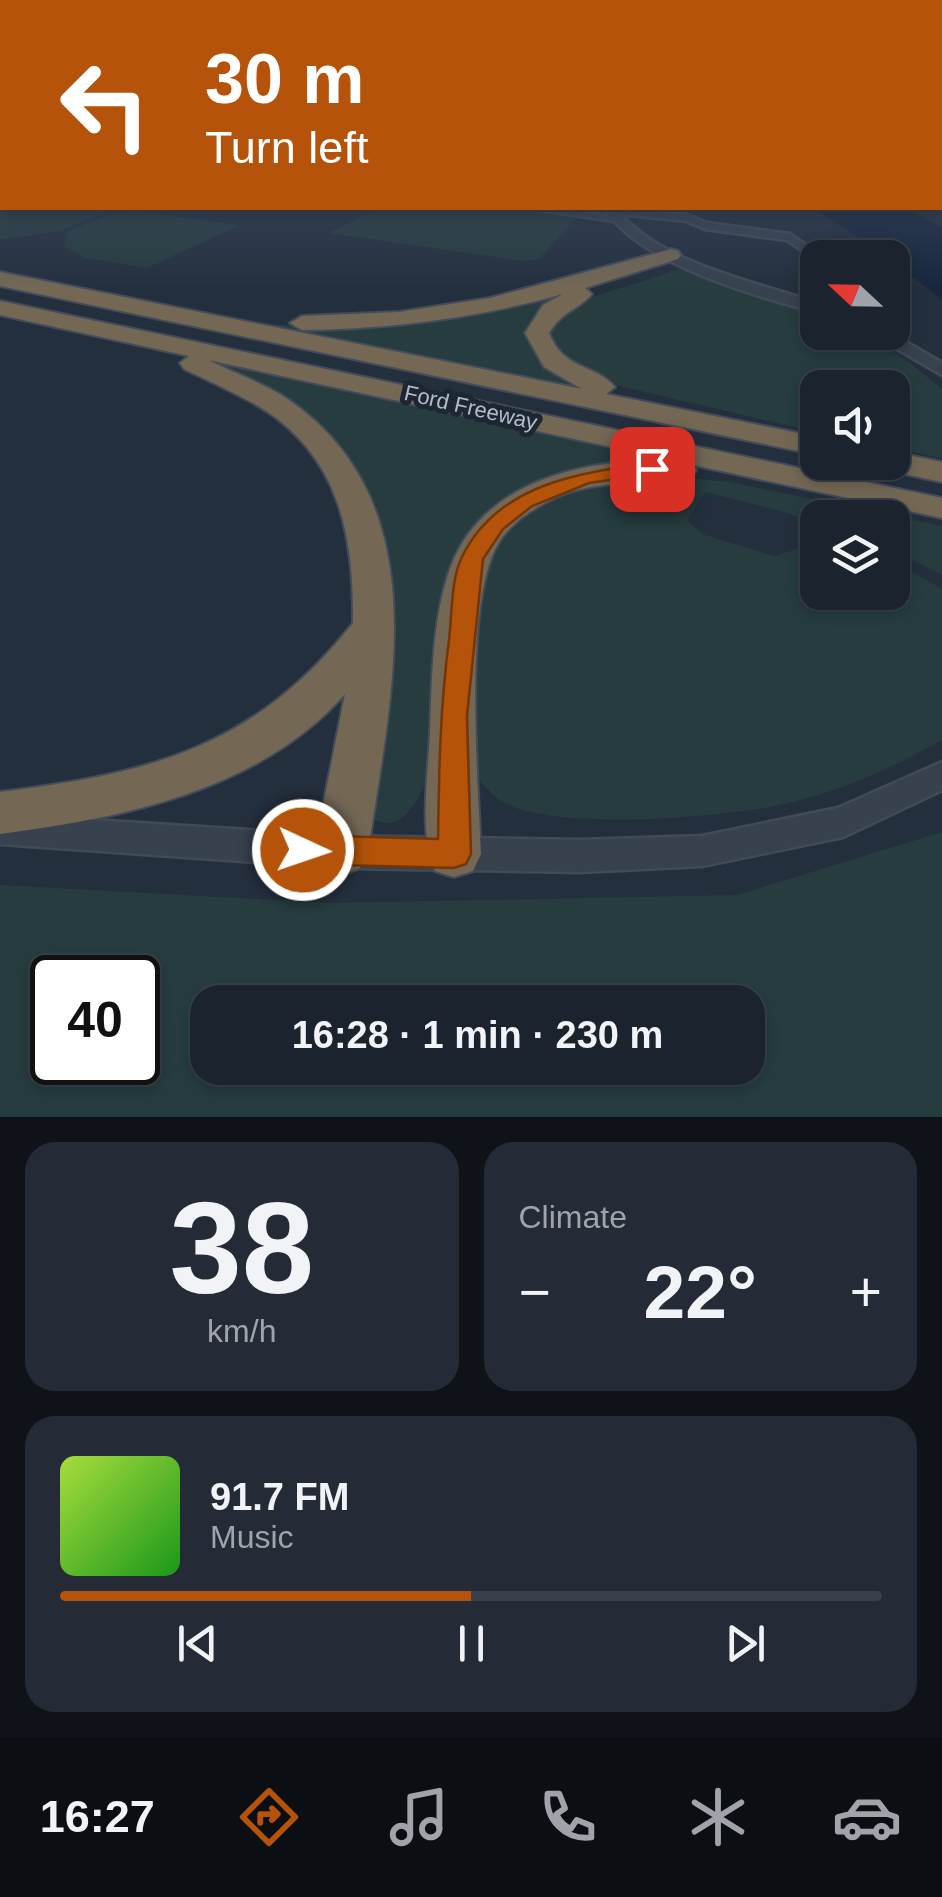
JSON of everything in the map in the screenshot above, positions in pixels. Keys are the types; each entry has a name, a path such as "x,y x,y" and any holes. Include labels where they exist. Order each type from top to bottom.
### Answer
{"highway":[{"path":"89,297 262,320 345,324 410,320 495,307 680,258"},
{"path":"680,258 567,299 544,317 537,333 545,353 575,376 718,424"},
{"name":"Ford Freeway","path":"0,279 800,442"},
{"path":"6,309 216,372 274,403 334,457 357,499 373,548 377,580 375,624 341,852"},
{"name":"Ford Freeway","path":"6,309 942,508"},
{"path":"910,466 942,472"},
{"path":"454,854 453,716 466,579 481,541 506,514 564,484 631,470 699,471 855,492"},
{"path":"0,813 108,798 160,785 218,762 274,729 310,701 375,624"}],"street":[{"path":"572,210 688,218 704,226 790,237 800,244"},
{"path":"611,212 627,231 680,258 800,301"},
{"path":"907,350 942,370"},
{"path":"0,829 341,852 702,851 843,822 942,775"}],"green space":[{"path":"0,210 105,212 63,230 0,240"},
{"path":"374,210 523,210 577,217 539,259 524,261 329,233"},
{"path":"136,211 240,225 147,268 85,258 64,246 68,231 113,213"},
{"path":"678,270 701,272 800,310 800,350 890,350 942,389 942,458 910,451 910,370 800,370 800,428 615,385 572,366 547,337 548,327 582,300"},
{"path":"574,288 538,315 528,337 542,359 578,384 576,387 260,324 315,326"},
{"path":"208,360 650,457 652,461 499,504 427,779 411,809 396,821 377,821 365,814 387,558 377,511 360,476 325,431 275,392"},
{"path":"662,475 729,482 816,500 800,500 800,518 705,492 687,521 702,534 774,556 800,548 800,610 910,610 910,571 942,589 942,740 837,789 743,811 641,819 572,818 503,802 475,774 479,605 484,569 498,540 526,512 563,492"},
{"path":"910,519 942,526 942,575 910,559"},
{"path":"942,832 942,1117 0,1117 0,885 332,903 737,895"}],"water":[{"path":"817,210 908,210 942,228 942,299 910,275 910,240 862,240"}],"route":[{"path":"303,850 454,854 453,716 471,559 495,524 525,501 585,477 652,469"}]}
